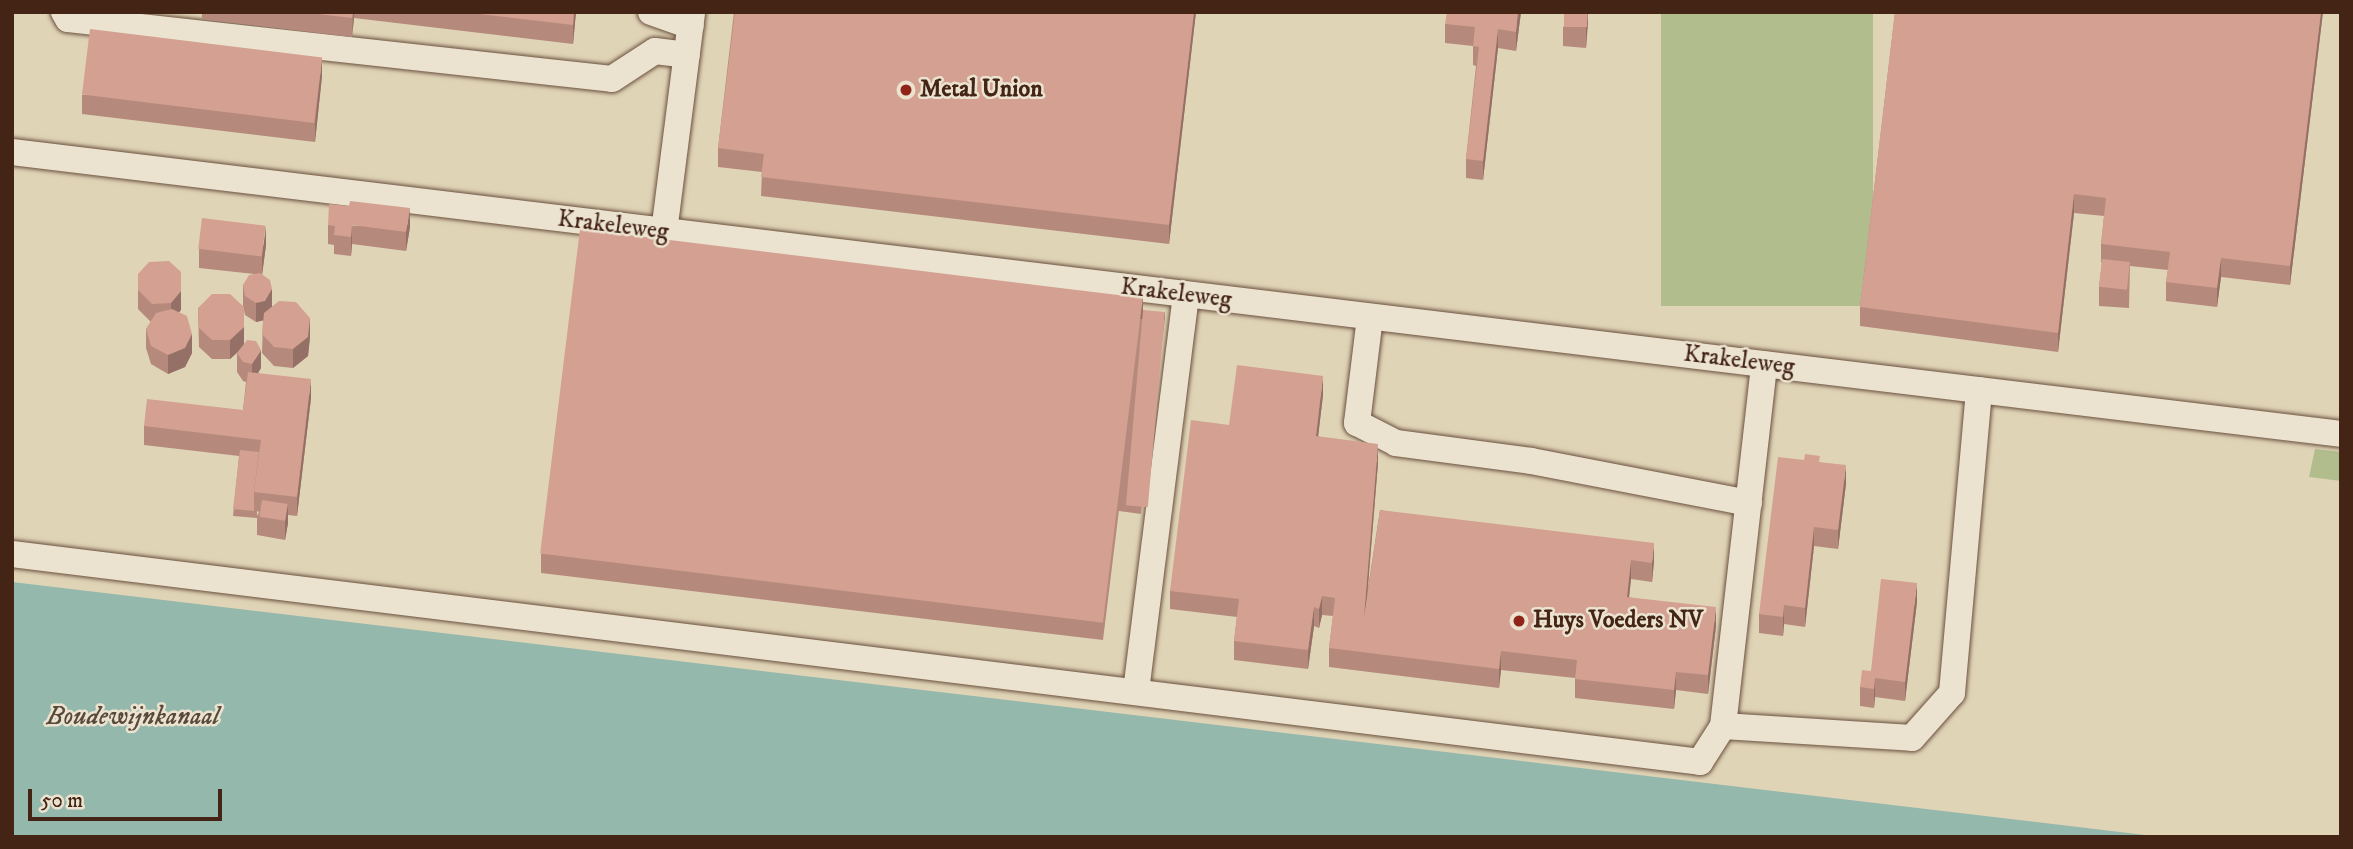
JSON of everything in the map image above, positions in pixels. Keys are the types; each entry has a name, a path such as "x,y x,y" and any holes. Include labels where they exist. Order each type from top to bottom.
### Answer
{"street":[{"path":"64,12 68,19 612,79 654,51 687,55"},
{"path":"651,12 691,19 664,232"},
{"name":"Krakeleweg","path":"12,152 2341,434"},
{"path":"1136,691 1186,295"},
{"path":"1370,317 1356,423 1396,443 1531,461 1749,503"},
{"path":"12,554 1700,762 1723,726 1764,365"},
{"path":"1723,726 1912,738 1952,693 1979,390"}],"green space":[{"path":"1661,12 1873,12 1873,306 1661,306"},
{"path":"2315,449 2341,452 2341,481 2309,477"}],"water":[{"name":"Boudewijnkanaal","path":"12,582 2162,837 12,837"}],"building":[{"path":"301,12 353,12 352,18"},
{"path":"462,12 574,12 573,25"},
{"name":"Metal Union","path":"735,12 1194,12 1169,225 761,177 764,154 718,148"},
{"path":"1447,12 1518,12 1516,32 1498,29 1483,161 1466,159 1479,47 1473,46 1475,27 1445,24"},
{"path":"1564,12 1587,12 1587,27 1564,27"},
{"path":"1895,12 2321,12 2290,266 2221,258 2217,288 2166,282 2170,252 2101,244 2106,198 2074,194 2058,333 1860,307"},
{"path":"90,29 322,58 314,123 82,95"},
{"path":"350,201 410,208 406,232 352,225 351,237 334,235 335,226 328,225 329,204 349,206"},
{"path":"202,218 266,226 262,257 198,249"},
{"path":"580,229 1143,298 1103,623 540,554"},
{"path":"2102,259 2130,262 2127,290 2099,287"},
{"path":"169,261 181,272 181,291 171,303 152,304 138,290 138,274 149,262"},
{"path":"260,273 270,280 272,289 265,301 256,303 245,296 243,285 249,275"},
{"path":"212,294 230,294 244,307 244,327 230,340 212,340 199,328 198,308"},
{"path":"279,301 296,302 310,318 308,337 293,349 274,347 262,334 264,313"},
{"path":"172,309 187,316 192,334 185,348 168,355 151,346 146,329 156,313"},
{"path":"1143,310 1165,312 1148,507 1126,505"},
{"path":"247,340 256,341 261,350 252,364 243,362 237,353"},
{"path":"1237,365 1323,376 1316,436 1378,444 1364,617 1380,510 1654,543 1652,563 1631,560 1627,597 1716,607 1708,675 1676,672 1674,690 1575,679 1577,660 1501,651 1499,669 1329,648 1335,598 1322,596 1319,609 1314,607 1308,650 1234,641 1239,599 1170,591 1191,420 1229,425"},
{"path":"248,372 311,379 297,497 254,492 261,440 144,426 147,399 243,410"},
{"path":"240,450 259,452 254,511 233,509"},
{"path":"1805,454 1820,456 1819,462 1846,465 1838,530 1814,527 1805,608 1784,605 1783,617 1759,614 1778,457 1804,460"},
{"path":"262,500 288,504 285,521 259,517"},
{"path":"1881,579 1917,583 1905,682 1875,678 1874,689 1860,687 1862,670 1871,671"}],"place":[{"name":"Metal Union","path":"906,90"},
{"name":"Huys Voeders NV","path":"1519,621"}]}
